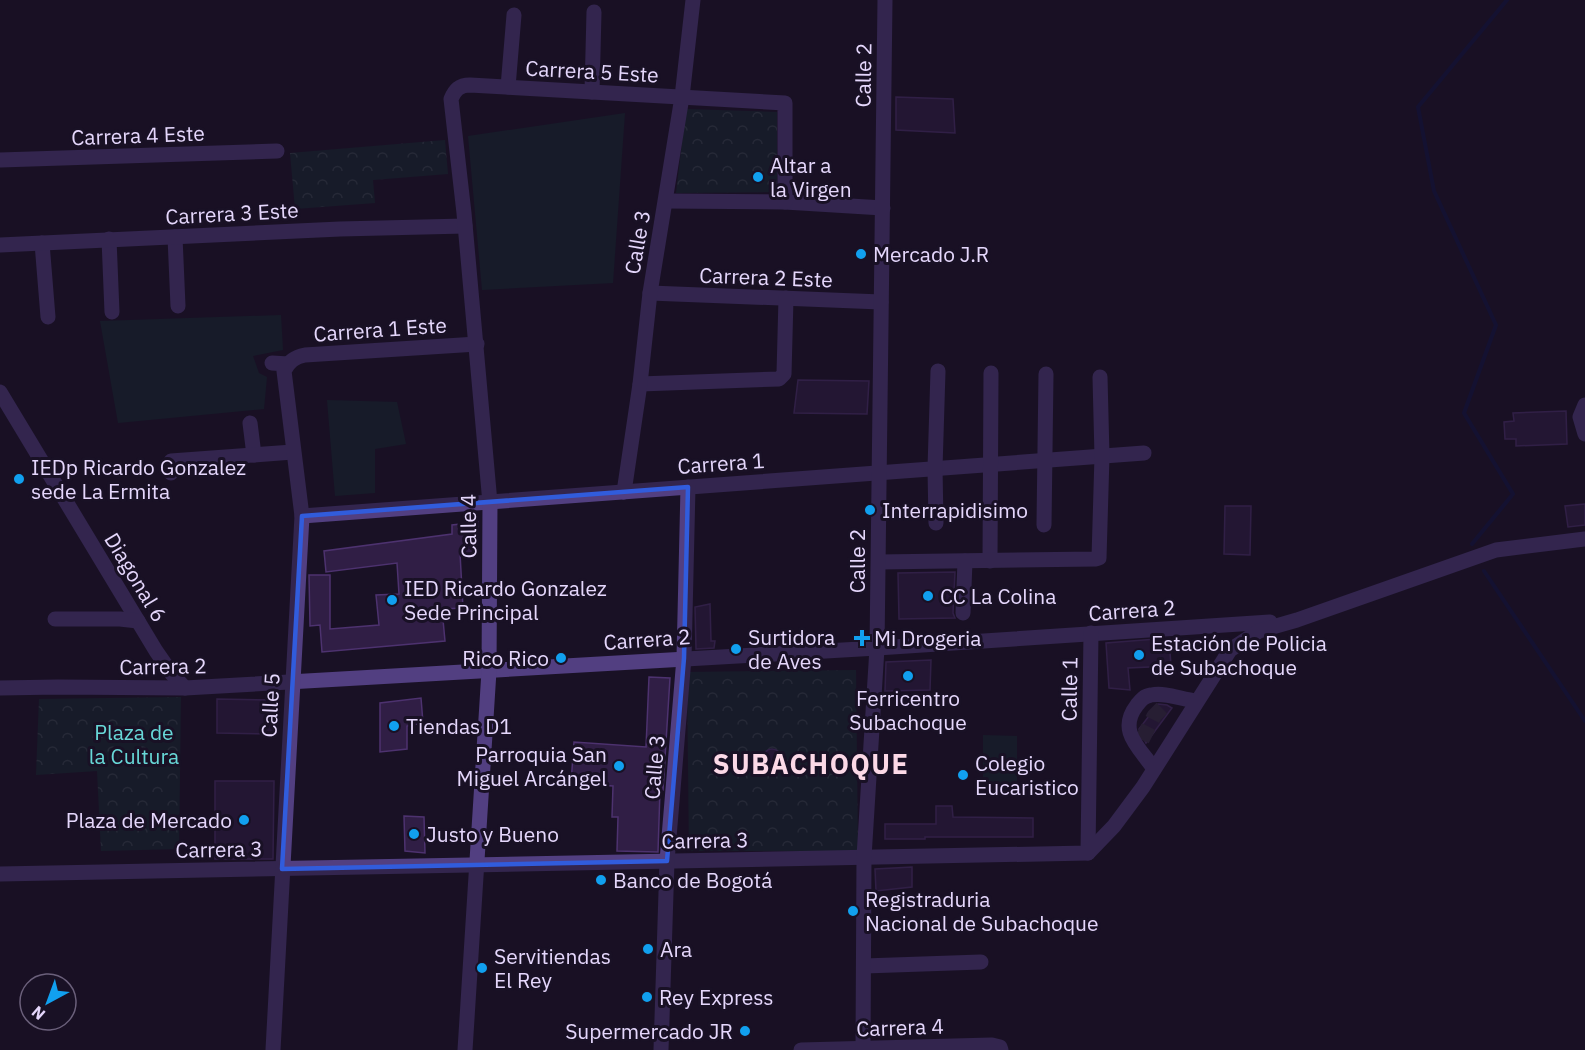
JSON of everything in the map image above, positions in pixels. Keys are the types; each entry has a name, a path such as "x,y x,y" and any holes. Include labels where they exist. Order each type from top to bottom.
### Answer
{"street":[{"name":"Calle 3","path":"624,492 640,384 650,293 682,97 693,0"},
{"name":"Calle 2","path":"863,1050 864,857 877,648 879,562 878,473 885,0"},
{"path":"592,92 594,12"},
{"path":"508,87 514,15"},
{"name":"Carrera 5 Este","path":"456,147 451,99 454,91 464,85 785,103 785,202"},
{"name":"Calle 4","path":"456,147 477,344 490,503 489,671 465,1050"},
{"name":"Carrera 4 Este","path":"0,160 277,151"},
{"path":"666,201 785,202 883,208"},
{"name":"Carrera 3 Este","path":"0,245 340,229 465,226"},
{"path":"175,237 178,306"},
{"path":"109,239 112,312"},
{"path":"42,243 48,317"},
{"name":"Carrera 2 Este","path":"650,293 881,302"},
{"path":"640,384 779,379 784,374 786,298"},
{"name":"Carrera 1 Este","path":"288,364 296,357 305,355 477,344"},
{"path":"272,363 288,364"},
{"name":"Calle 5","path":"273,1050 302,516 285,383 284,371 288,364"},
{"path":"936,523 938,371"},
{"path":"990,561 991,373"},
{"path":"1044,525 1046,374"},
{"path":"879,562 1096,560 1100,558 1102,456 1100,377"},
{"name":"Diagonal 6","path":"0,392 138,621 172,674 185,688"},
{"path":"1585,405 1580,417 1585,434"},
{"path":"250,423 254,455"},
{"path":"171,473 171,460 293,452"},
{"name":"Carrera 1","path":"302,516 1144,453"},
{"name":"Calle 3","path":"661,1050 667,861 684,658 688,487"},
{"path":"1088,853 1114,826 1154,769 1230,650 1259,631 1297,620 1496,550 1585,543"},
{"path":"963,613 965,561"},
{"path":"55,619 138,621"},
{"name":"Carrera 2","path":"0,688 185,688 877,648 1297,620"},
{"path":"1228,625 1231,630 1230,650"},
{"name":"Calle 1","path":"1088,853 1091,633"},
{"path":"1154,769 1140,744 1127,728 1130,715 1139,702 1148,695 1165,695 1170,700 1197,700"},
{"name":"Carrera 3","path":"0,874 667,861 678,863 1088,853"},
{"path":"864,966 981,962"},
{"name":"Carrera 4","path":"801,1050 992,1045 1000,1048"}],"highlighted area":[{"path":"688,487 684,658 667,861 282,869 302,516"}],"green space":[{"path":"686,109 777,112 777,192 676,193"},
{"path":"625,113 613,283 482,290 468,136"},
{"path":"445,140 448,174 373,180 375,203 295,209 290,153"},
{"path":"281,315 283,350 253,356 259,373 267,377 264,409 118,423 100,321"},
{"path":"327,400 397,402 406,444 375,449 375,493 335,496"},
{"path":"856,670 858,851 689,851 687,672"},
{"name":"Plaza de la Cultura","path":"181,697 179,849 101,851 97,771 36,775 39,699"},
{"path":"983,735 1017,736 1017,791 983,790"}],"building":[{"path":"896,97 953,99 955,133 896,130"},
{"path":"798,380 869,381 867,414 794,413"},
{"path":"1566,411 1567,444 1516,446 1516,439 1505,439 1504,422 1514,421 1513,413"},
{"path":"1585,504 1585,525 1568,527 1565,506"},
{"path":"1225,506 1251,506 1250,555 1224,554"},
{"name":"IED Ricardo Gonzalez Sede Principal","path":"478,522 476,554 460,553 463,608 442,609 445,641 322,652 320,625 310,626 309,575 330,575 330,629 379,625 376,595 399,594 397,563 326,572 324,551 452,534 452,525"},
{"name":"CC La Colina","path":"955,572 953,613 955,618 899,619 898,573"},
{"path":"710,604 711,641 715,641 714,648 696,649 695,607"},
{"name":"Estación de Policia de Subachoque","path":"1169,638 1171,666 1128,668 1130,690 1109,688 1106,643"},
{"name":"Ferricentro Subachoque","path":"931,660 930,690 885,691 886,662"},
{"path":"649,677 670,678 663,790 660,790 658,852 617,851 618,817 612,817 613,786 571,783 574,742 646,747"},
{"name":"Tiendas D1","path":"421,698 423,723 407,726 407,749 380,752 380,703"},
{"path":"217,699 273,700 273,734 217,733"},
{"path":"1158,704 1172,708 1146,743 1139,729"},
{"path":"772,749 778,752 781,758 778,764 772,767 766,764 763,758 766,752"},
{"name":"Plaza de Mercado","path":"215,781 274,781 273,859 215,859"},
{"path":"936,806 952,806 953,817 1033,818 1033,837 885,839 885,824 936,824"},
{"name":"Justo y Bueno","path":"404,816 424,817 425,853 405,851"},
{"path":"912,867 912,887 876,891 875,869"}],"waterway":[{"path":"1472,544 1513,494 1464,413 1496,325 1434,191 1418,107 1507,0"},
{"path":"1484,571 1585,721"}],"tunnel":[{"path":"1142,740 1154,716 1166,704"}],"place":[{"name":"Altar a la Virgen","path":"758,177"},
{"name":"Mercado J.R","path":"861,254"},
{"name":"IEDp Ricardo Gonzalez sede La Ermita","path":"19,479"},
{"name":"Interrapidisimo","path":"870,510"},
{"name":"CC La Colina","path":"928,596"},
{"name":"IED Ricardo Gonzalez Sede Principal","path":"392,600"},
{"name":"Mi Drogeria","path":"862,638"},
{"name":"Surtidora de Aves","path":"736,649"},
{"name":"Estación de Policia de Subachoque","path":"1139,655"},
{"name":"Rico Rico","path":"561,658"},
{"name":"Ferricentro Subachoque","path":"908,676"},
{"name":"Tiendas D1","path":"394,726"},
{"name":"Parroquia San Miguel Arcángel","path":"619,766"},
{"name":"Colegio Eucaristico","path":"963,775"},
{"name":"Plaza de Mercado","path":"244,820"},
{"name":"Justo y Bueno","path":"414,834"},
{"name":"Banco de Bogotá","path":"601,880"},
{"name":"Registraduria Nacional de Subachoque","path":"853,911"},
{"name":"Ara","path":"648,949"},
{"name":"Servitiendas El Rey","path":"482,968"},
{"name":"Rey Express","path":"647,997"},
{"name":"Supermercado JR","path":"745,1031"}],"district":[{"name":"SUBACHOQUE","path":"811,763"}]}
